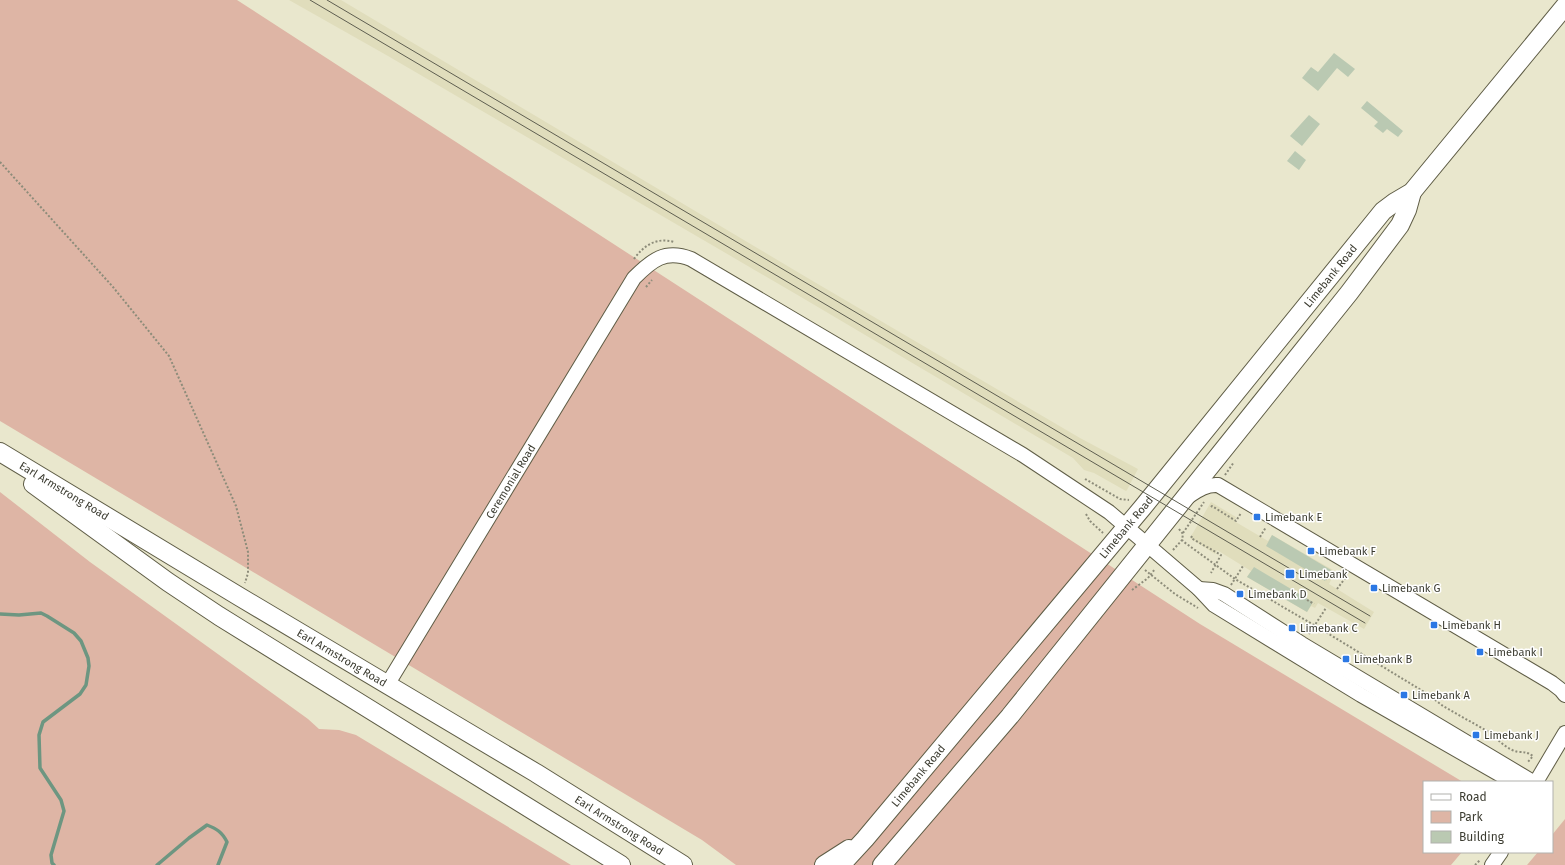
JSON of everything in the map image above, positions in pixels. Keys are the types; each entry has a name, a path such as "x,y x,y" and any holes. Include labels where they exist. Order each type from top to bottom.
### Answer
{"main road":[{"name":"Limebank Road","path":"841,865 865,839 1127,526 1383,211 1412,192 1565,6"},
{"name":"Limebank Road","path":"882,865 1005,722 1368,269 1400,226 1407,210 1412,192"},
{"name":"Earl Armstrong Road","path":"0,452 543,777 683,865"},
{"name":"Earl Armstrong Road","path":"0,460 162,577 219,616 621,865"},
{"path":"824,865 865,839"}],"street":[{"name":"Ceremonial Road","path":"387,684 634,278 646,266 663,256 681,255 691,259 1023,456 1110,512 1199,589 1214,605 1361,695 1511,781"},
{"path":"1184,499 1201,489 1217,485 1552,684 1561,690 1565,695"},
{"path":"1199,589 1213,590 1224,594 1302,644 1533,781"},
{"path":"1536,781 1565,733"},
{"path":"1492,865 1500,853"}],"path":[{"path":"0,162 113,288 169,356 236,506 248,552 248,573 240,597"},
{"path":"1179,544 1182,540 1183,534 1217,485"},
{"path":"1211,507 1212,506 1236,520 1241,512"},
{"path":"1260,537 1266,527"},
{"path":"1180,530 1183,534"},
{"path":"1192,536 1192,538 1221,555 1211,573"},
{"path":"1182,540 1235,579 1426,693 1443,706 1494,736 1498,741 1513,750 1527,752 1533,756 1530,760"},
{"path":"1231,586 1243,566"},
{"path":"1140,567 1155,578"},
{"path":"1322,576 1328,580"},
{"path":"1338,589 1346,577"},
{"path":"1307,600 1314,604"},
{"path":"1309,634 1326,608"}],"shaded area":[{"path":"289,0 341,0 811,280 1080,438 1138,469 1127,490 1126,491 1094,473 1084,470 1073,458 801,297 388,56"},
{"path":"1211,502 1236,517 1234,521 1268,541 1272,535 1333,570 1329,576 1332,578 1329,584 1374,612 1364,629 1318,603 1315,608 1311,606 1307,612 1247,577 1251,571 1217,550 1215,554 1190,538"}],"green space":[{"path":"0,0 237,0 1200,624 1461,781 1423,781 1423,853 1461,853 1451,865 736,865 702,840 0,421"},
{"path":"0,492 90,562 308,719 319,729 339,730 356,735 571,865 0,865"},
{"path":"1565,819 1565,865 1527,865 1537,853 1553,853 1553,834"}],"building":[{"path":"1334,53 1355,69 1348,77 1337,68 1318,91 1302,78 1311,67 1318,72"},
{"path":"1367,101 1403,131 1398,137 1387,129 1383,133 1374,126 1378,122 1361,108"},
{"path":"1309,115 1320,124 1302,146 1290,136"},
{"path":"1295,151 1306,160 1299,170 1287,161"},
{"path":"1272,535 1331,570 1325,581 1266,546"},
{"path":"1254,567 1313,602 1307,612 1247,577"}],"waterway":[{"path":"0,614 19,615 41,613 74,633 81,641 88,658 89,666 86,685 80,694 43,722 39,735 40,768 61,800 64,811 51,855 52,863 54,865"},
{"path":"157,865 207,825 219,831 227,842 218,865"}],"tram line":[{"path":"310,0 1365,623"},
{"path":"327,0 1370,616"}],"place":[{"name":"Limebank E","path":"1257,517"},
{"name":"Limebank F","path":"1311,551"},
{"name":"Limebank","path":"1290,574"},
{"name":"Limebank G","path":"1374,588"},
{"name":"Limebank D","path":"1240,594"},
{"name":"Limebank H","path":"1434,625"},
{"name":"Limebank C","path":"1292,628"},
{"name":"Limebank I","path":"1480,652"},
{"name":"Limebank B","path":"1346,659"},
{"name":"Limebank A","path":"1404,695"},
{"name":"Limebank J","path":"1476,735"}]}
